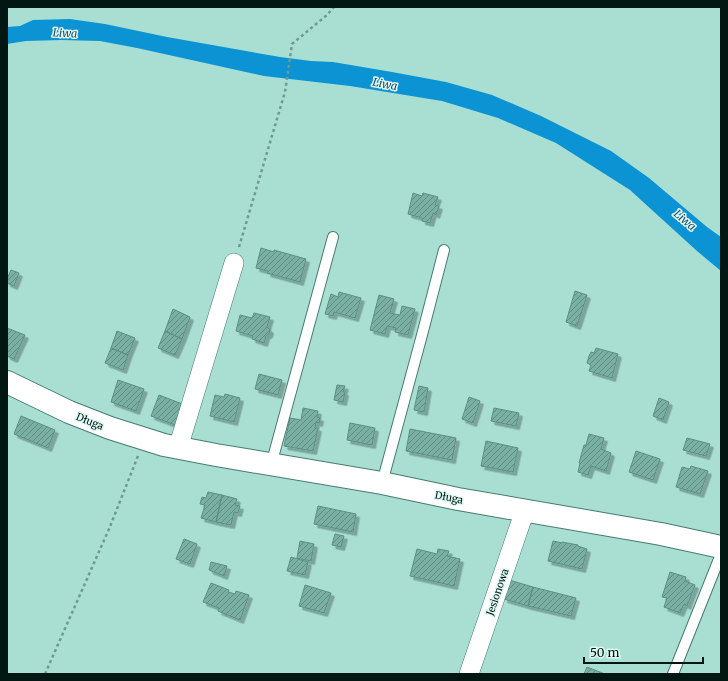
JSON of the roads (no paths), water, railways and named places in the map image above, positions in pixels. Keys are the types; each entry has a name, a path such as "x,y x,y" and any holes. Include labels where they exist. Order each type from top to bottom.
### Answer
{"street":[{"path":"178,448 234,263"},
{"name":"Długa","path":"7,382 69,412 110,428 178,448 382,483 458,499 661,534 721,547"},
{"name":"Jesionowa","path":"469,674 525,510"}],"lane":[{"path":"271,465 333,237"},
{"path":"382,483 444,250"},
{"path":"673,674 721,554"}],"water":[{"name":"Liwa","path":"70,19 105,24 167,37 280,57 333,62 392,72 446,82 492,95 541,116 611,151 649,178 721,237 721,271 630,190 556,143 498,118 442,101 350,86 264,76 100,41 26,41 7,44 7,27 20,26 33,20"}]}
